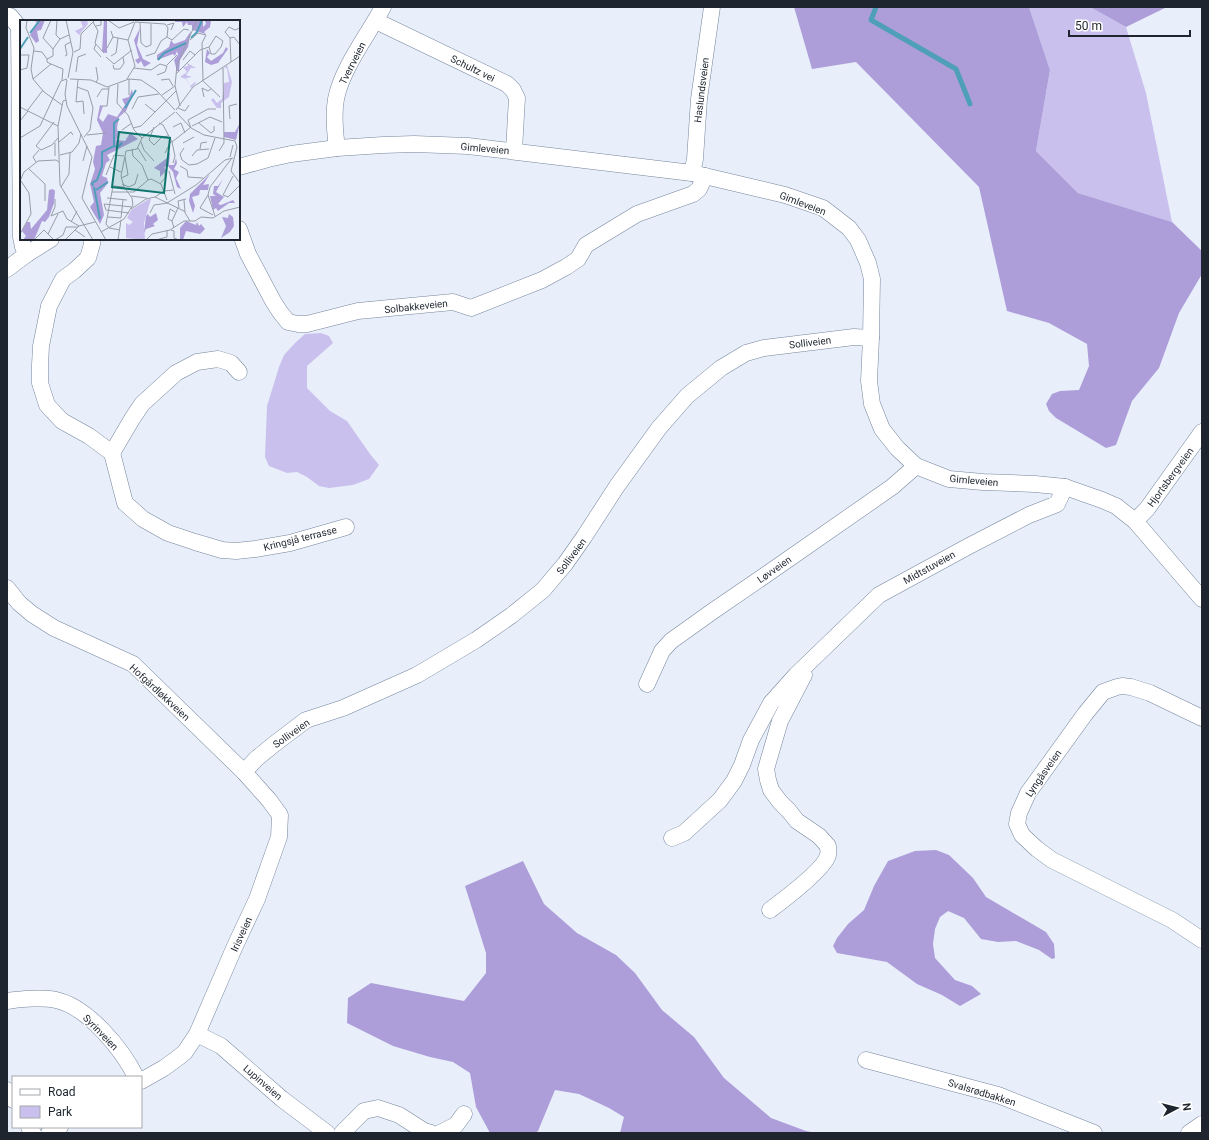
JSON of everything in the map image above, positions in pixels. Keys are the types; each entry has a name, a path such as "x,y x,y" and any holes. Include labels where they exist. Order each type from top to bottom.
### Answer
{"street":[{"name":"Haslundsveien","path":"699,174 695,159 699,99 712,7"},
{"name":"Tverrveien","path":"337,148 335,113 336,100 340,85 358,48 379,14"},
{"name":"Schultz vei","path":"379,14 507,84 513,90 517,98 514,150"},
{"path":"7,16 10,16 19,27 20,132"},
{"name":"Gimleveien","path":"240,167 268,159 337,148 430,144 468,146 514,150 699,174 786,195 823,208 849,228 858,240 868,263 872,279 869,381 872,404 882,429 897,448 916,466 949,479 1065,487 1116,506 1135,521 1202,599"},
{"name":"Solbakkeveien","path":"240,231 248,254 280,312 288,322 306,324 358,312 453,302 471,308 542,280 578,259 586,244 632,217 693,194 699,189 699,174"},
{"path":"22,240 23,247 27,254"},
{"path":"7,269 27,254 50,240"},
{"path":"92,240 88,258 63,279 49,306 42,346 40,383 47,405 62,421 89,436 112,453 142,404 176,373 197,362 218,359 231,363 239,372"},
{"name":"Solliveien","path":"244,772 267,750 306,720 343,708 417,675 512,615 543,590 568,560 617,486 659,428 687,396 721,368 746,353 764,348 854,337 871,338"},
{"name":"Hjortsbergveien","path":"1135,521 1147,509 1202,432"},
{"name":"Kringsjå terrasse","path":"112,453 125,503 143,518 168,533 195,542 222,550 236,551 290,543 346,527"},
{"name":"Løvveien","path":"647,684 662,651 671,642 713,610 892,487 916,466"},
{"name":"Midtstuveien","path":"672,838 684,833 720,800 734,781 742,765 751,740 772,702 796,675 879,595 1029,515 1057,504 1065,487"},
{"name":"Hofgårdløkkveien","path":"7,588 32,614 54,628 133,664 244,772"},
{"name":"Midtstuveien","path":"770,910 816,872 828,856 828,846 819,836 797,821 771,790 766,769 780,721 801,682 805,667"},
{"name":"Lyngåsveien","path":"1202,718 1150,693 1132,687 1122,686 1103,692 1085,714 1028,793 1019,813 1017,824 1022,835 1052,860 1172,920 1202,940"},
{"name":"Irisveien","path":"142,1079 164,1068 179,1057 197,1034 235,946 257,900 279,837 280,815 244,772"},
{"name":"Syrinveien","path":"7,1001 35,999 56,1000 85,1014 97,1024 117,1047 132,1067 136,1076"},
{"name":"Lupinveien","path":"197,1034 222,1046 282,1099 327,1133"},
{"name":"Svalsrødbakken","path":"866,1060 998,1095 1094,1133"},
{"path":"342,1133 364,1111 378,1108 399,1115 424,1131 430,1133"},
{"path":"440,1133 456,1125 464,1114"},
{"path":"1189,1133 1202,1124"},
{"path":"49,1133 58,1128"}],"green space":[{"path":"1029,7 1090,7 1126,27 1146,93 1172,222 1078,193 1036,151 1050,70"},
{"path":"321,333 329,336 333,343 307,366 307,388 330,411 347,421 379,465 369,479 353,485 329,488 319,486 297,472 287,473 269,466 265,457 267,406 284,355 305,334"}],"shaded area":[{"path":"794,7 1029,7 1050,70 1036,151 1078,193 1172,222 1202,251 1202,274 1179,313 1159,368 1132,401 1116,445 1106,448 1056,418 1049,411 1046,404 1052,394 1060,391 1079,390 1089,366 1087,344 1049,323 1007,311 979,187 856,62 812,69"},
{"path":"1090,7 1167,7 1126,27"},
{"path":"936,850 949,855 973,878 986,897 1046,932 1054,944 1055,958 1052,959 1039,950 1016,941 998,942 981,939 964,918 948,911 940,917 935,929 933,944 935,958 955,980 972,986 981,994 960,1006 942,995 917,984 887,962 837,953 833,946 837,938 848,924 864,910 874,886 888,861 915,851"},
{"path":"523,861 544,904 577,933 616,955 635,973 662,1010 694,1037 724,1078 771,1118 806,1131 817,1133 620,1133 624,1117 579,1094 555,1090 538,1131 535,1133 490,1133 476,1107 470,1073 453,1062 393,1046 347,1023 348,998 371,983 464,1001 486,973 486,953 465,886"}],"waterway":[{"path":"876,7 871,20 956,69 970,104"}]}
